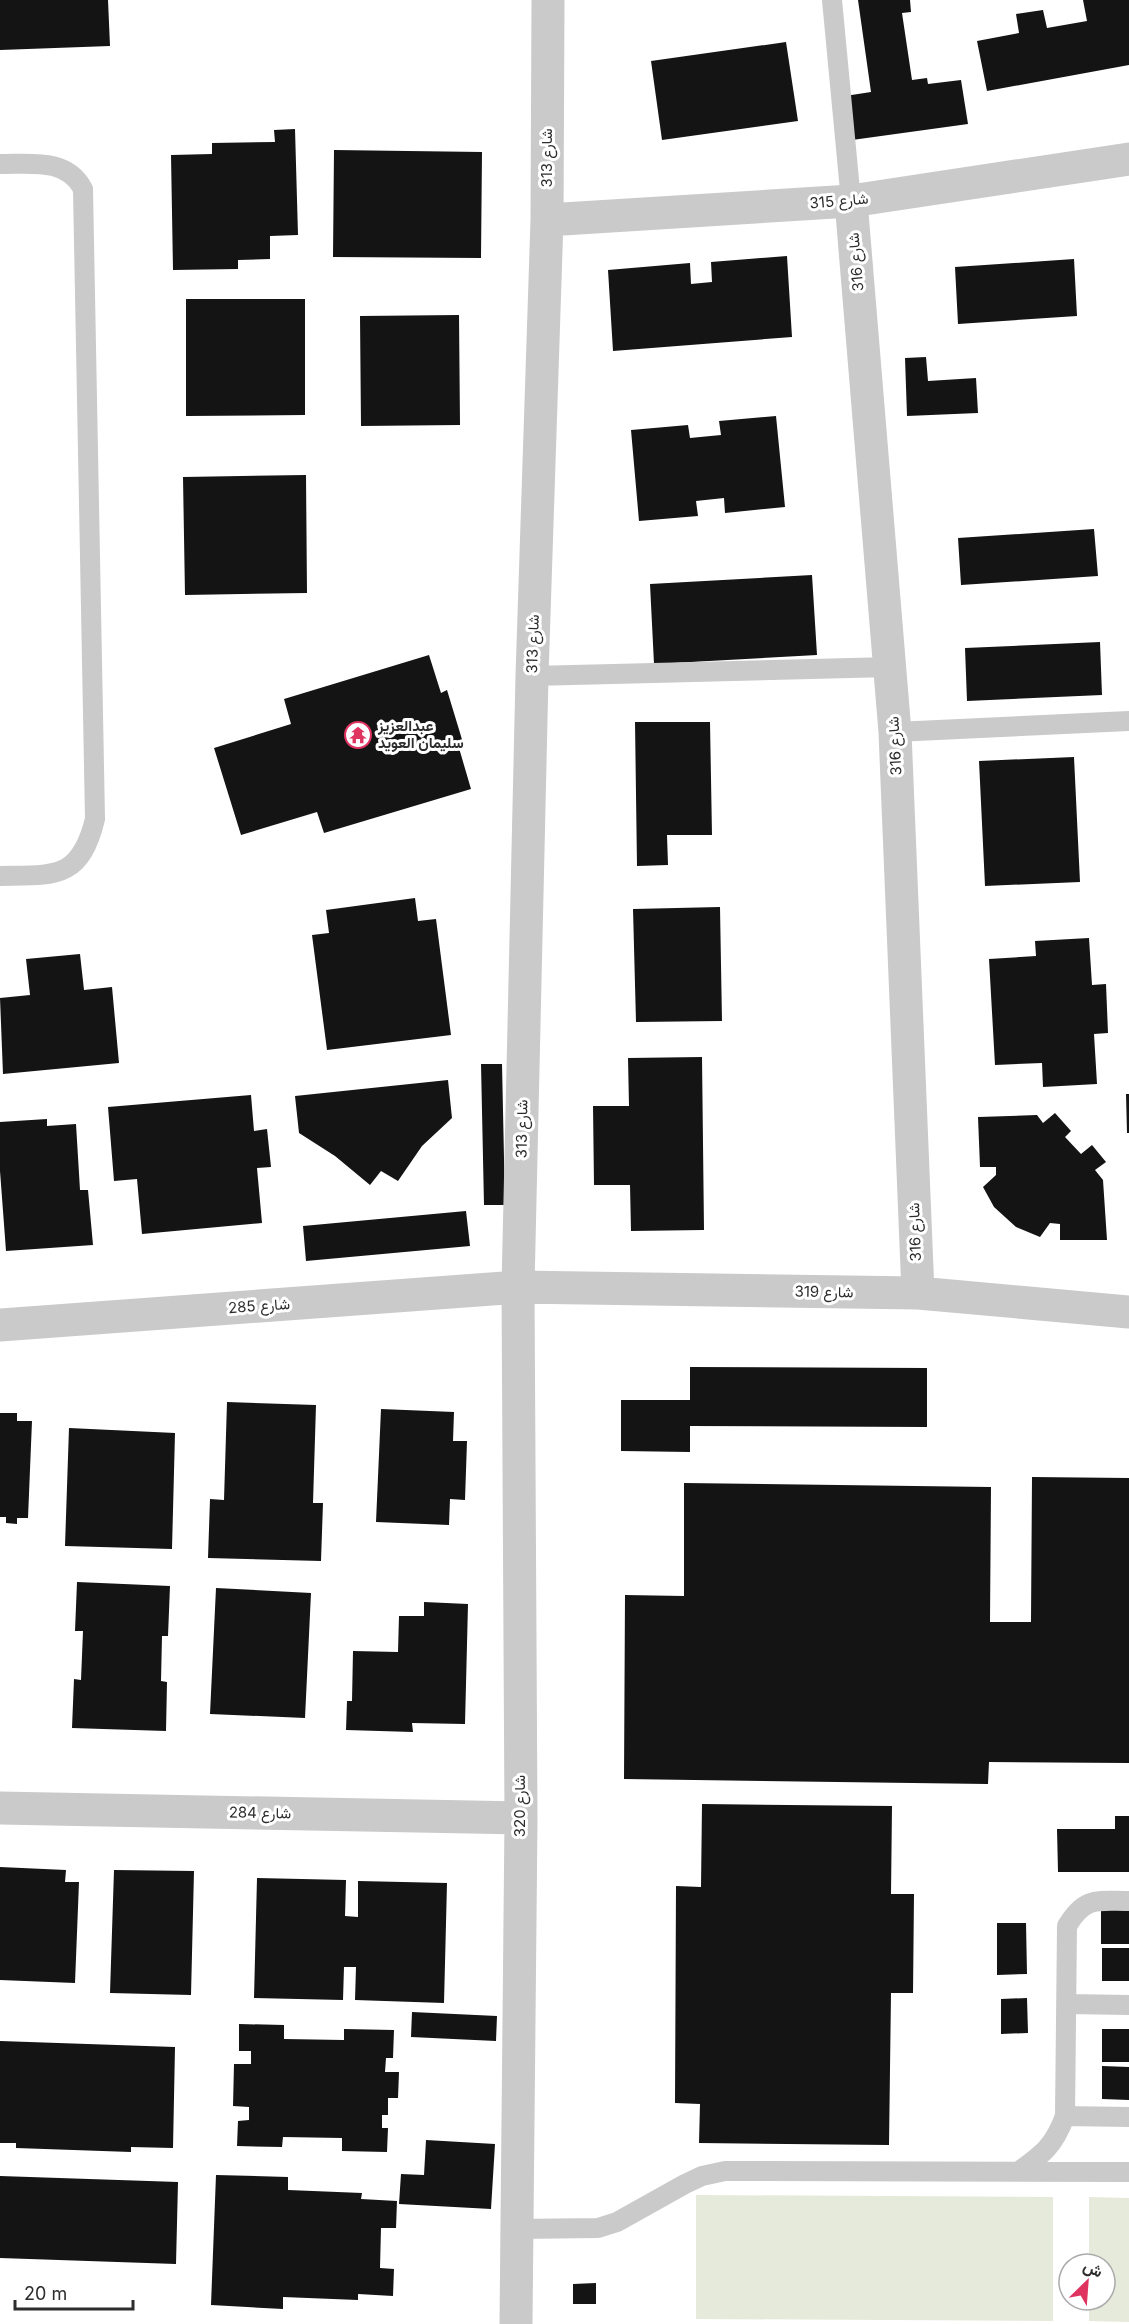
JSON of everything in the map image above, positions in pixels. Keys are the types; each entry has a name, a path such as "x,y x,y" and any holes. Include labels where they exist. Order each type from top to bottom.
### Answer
{"street":[{"name":"شارع 313","path":"518,1287 531,676 547,220 548,0"},
{"name":"شارع 315","path":"547,220 851,201 1129,159"},
{"name":"شارع 316","path":"851,201 895,732 918,1293"},
{"name":"شارع 319","path":"518,1287 918,1293 1129,1312"},
{"name":"شارع 285","path":"0,1325 518,1287"},
{"name":"شارع 320","path":"516,2324 520,1818 518,1287"},
{"name":"شارع 284","path":"0,1808 520,1818"}],"lane":[{"path":"831,0 851,201"},
{"path":"0,164 51,165 76,177 83,189 95,819 82,856 67,870 49,876 0,876"},
{"path":"531,676 890,667"},
{"path":"895,732 1129,721"},
{"path":"1018,2172 1046,2152 1058,2135 1065,2116 1067,1926 1077,1909 1093,1902 1129,1901"},
{"path":"1067,2004 1129,2005"},
{"path":"1065,2116 1129,2116"},
{"path":"517,2229 598,2228 617,2222 684,2184 702,2176 725,2171 1129,2172"}],"green space":[{"path":"696,2195 1053,2197 1053,2321 696,2319"},
{"path":"1089,2197 1129,2198 1129,2322 1089,2321 1089,2312 1117,2312 1117,2252 1089,2252"}],"building":[{"path":"0,0 108,0 110,46 0,50"},
{"path":"858,0 910,0 911,12 902,13 912,80 927,78 928,84 961,80 968,124 852,140 845,96 871,92"},
{"path":"1083,0 1129,0 1129,65 987,91 977,41 1019,33 1016,14 1043,10 1047,28 1087,21"},
{"path":"786,42 798,121 662,140 651,61"},
{"path":"295,129 298,235 270,236 270,259 238,260 238,269 173,270 171,155 212,154 212,143 275,142 274,130"},
{"path":"334,150 482,152 481,258 333,257"},
{"path":"787,256 792,337 613,351 608,270 690,263 691,284 712,282 711,262"},
{"path":"1074,259 1077,316 958,324 955,267"},
{"path":"186,299 305,299 305,415 186,416"},
{"path":"459,315 460,425 361,426 360,316"},
{"path":"926,357 928,381 976,378 978,413 907,416 905,358"},
{"path":"776,416 785,507 725,513 724,498 696,501 698,516 639,521 631,430 688,425 690,438 721,435 719,421"},
{"path":"306,475 307,593 185,595 183,477"},
{"path":"1094,529 1098,576 961,585 958,538"},
{"path":"812,575 817,655 654,664 650,584"},
{"path":"1100,642 1102,695 967,701 965,648"},
{"name":"عبدالعزيز سليمان العويد","path":"429,655 441,693 447,690 464,746 459,748 471,789 324,833 317,812 241,835 214,748 291,724 284,699"},
{"path":"635,722 710,722 712,835 667,835 668,865 637,866"},
{"path":"1074,757 1080,882 985,886 979,761"},
{"path":"415,898 418,921 436,919 451,1035 327,1050 312,935 329,933 326,910"},
{"path":"720,907 722,1021 636,1022 633,909"},
{"path":"1089,938 1092,985 1106,984 1108,1033 1094,1034 1097,1084 1043,1087 1042,1063 995,1065 989,959 1036,956 1035,941"},
{"path":"80,954 84,990 112,987 119,1063 3,1074 0,998 30,995 26,959"},
{"path":"702,1057 704,1230 631,1231 630,1185 594,1185 593,1106 629,1106 628,1058"},
{"path":"481,1064 502,1064 505,1205 484,1205"},
{"path":"448,1080 452,1118 422,1146 398,1181 381,1171 370,1185 335,1156 299,1133 295,1096"},
{"path":"1126,1094 1129,1094 1129,1133 1127,1133"},
{"path":"251,1095 254,1131 267,1129 271,1167 257,1168 262,1223 142,1234 137,1179 114,1181 108,1107"},
{"path":"1055,1113 1071,1131 1065,1137 1081,1154 1092,1145 1106,1162 1095,1170 1103,1180 1107,1240 1060,1240 1060,1224 1050,1223 1040,1237 1016,1227 994,1207 983,1187 996,1175 996,1167 980,1167 978,1117 1037,1115 1043,1123"},
{"path":"47,1119 47,1126 76,1124 80,1190 88,1190 93,1245 6,1251 0,1171 0,1122"},
{"path":"466,1211 470,1246 306,1261 303,1226"},
{"path":"690,1367 927,1368 927,1427 690,1426 690,1452 621,1451 621,1400 690,1400"},
{"path":"227,1402 316,1405 313,1503 323,1503 321,1561 208,1558 210,1499 224,1500"},
{"path":"381,1409 454,1412 453,1441 467,1441 465,1500 450,1499 449,1525 376,1522"},
{"path":"0,1413 17,1413 17,1421 32,1421 28,1518 17,1518 17,1524 6,1523 6,1517 0,1517"},
{"path":"69,1428 175,1433 172,1549 65,1546"},
{"path":"1032,1477 1129,1478 1129,1763 989,1762 988,1784 624,1779 625,1595 684,1596 684,1483 991,1487 990,1622 1031,1622"},
{"path":"77,1582 170,1586 168,1636 162,1636 161,1681 167,1682 166,1731 72,1728 74,1679 81,1680 83,1631 75,1631"},
{"path":"216,1588 311,1593 305,1718 210,1714"},
{"path":"424,1602 468,1604 465,1724 412,1723 413,1732 346,1730 347,1701 352,1701 353,1651 398,1652 399,1616 424,1616"},
{"path":"702,1804 892,1806 891,1894 914,1894 913,1993 891,1993 889,2145 699,2143 700,2104 675,2103 676,1886 701,1887"},
{"path":"1115,1816 1129,1816 1129,1872 1058,1872 1057,1829 1115,1829"},
{"path":"0,1867 66,1870 65,1882 79,1882 75,1983 0,1980"},
{"path":"114,1870 194,1871 191,1995 110,1993"},
{"path":"257,1878 346,1880 345,1916 358,1917 358,1881 447,1883 444,2003 355,2000 356,1967 344,1967 343,2000 254,1998"},
{"path":"1101,1910 1129,1910 1129,1944 1101,1944"},
{"path":"997,1923 1026,1923 1027,1974 997,1975"},
{"path":"1102,1948 1129,1948 1129,1981 1102,1981"},
{"path":"1027,1998 1028,2033 1001,2034 1001,1999"},
{"path":"412,2012 497,2016 496,2041 411,2037"},
{"path":"239,2024 284,2025 284,2039 344,2040 344,2029 394,2030 393,2058 386,2058 385,2072 399,2072 398,2098 388,2098 388,2115 382,2115 382,2128 388,2128 387,2152 342,2151 342,2138 283,2137 282,2147 237,2146 238,2121 249,2120 249,2107 233,2106 234,2064 251,2064 251,2051 239,2051"},
{"path":"1102,2029 1129,2029 1129,2062 1102,2062"},
{"path":"0,2041 175,2047 173,2148 131,2147 131,2152 16,2148 16,2143 0,2143"},
{"path":"1102,2066 1129,2067 1129,2100 1102,2099"},
{"path":"426,2140 495,2144 491,2209 399,2204 401,2174 424,2175"},
{"path":"216,2175 288,2177 288,2190 362,2193 361,2199 397,2201 396,2228 381,2228 380,2268 394,2269 393,2296 358,2294 358,2300 283,2297 283,2309 211,2305"},
{"path":"0,2176 178,2182 176,2264 0,2258"},
{"path":"596,2283 596,2304 573,2304 573,2284"}],"place":[{"name":"عبدالعزيز سليمان العويد","path":"358,735"}]}
